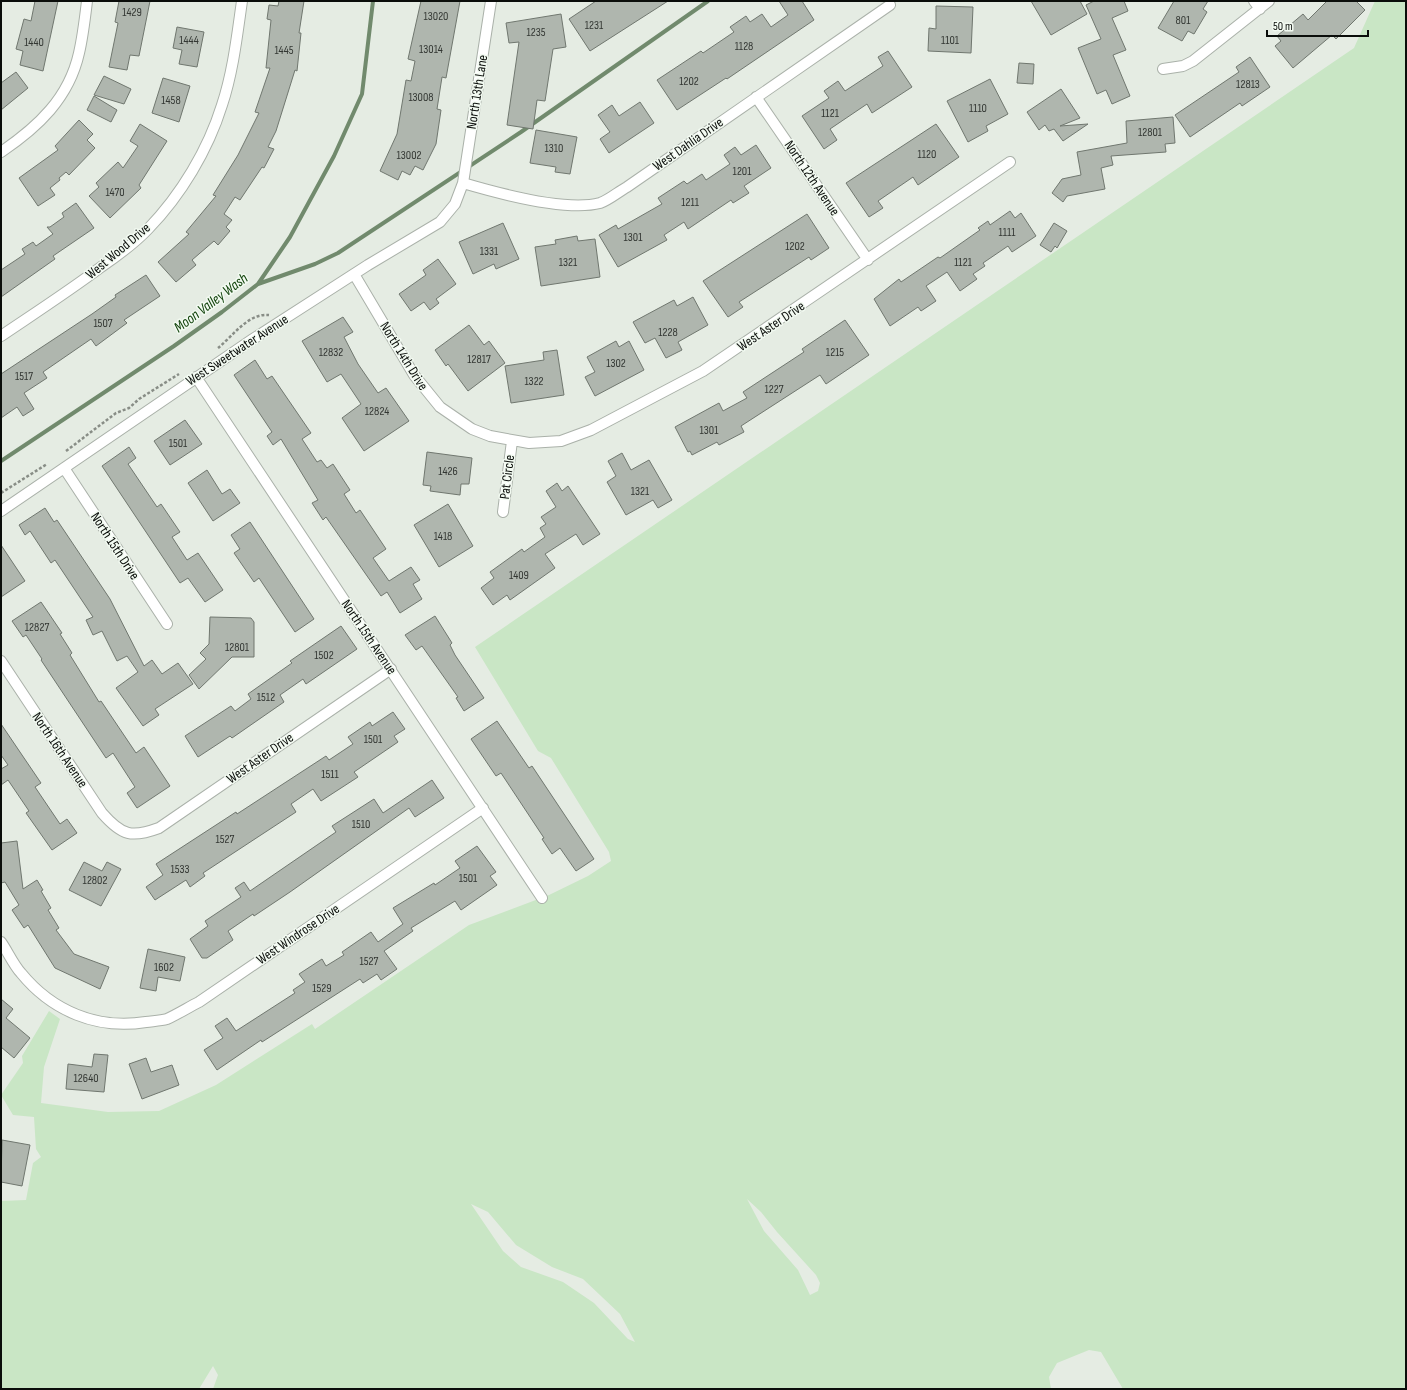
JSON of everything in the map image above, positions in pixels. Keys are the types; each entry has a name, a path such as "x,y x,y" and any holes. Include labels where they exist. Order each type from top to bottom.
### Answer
{"street":[{"path":"1,152 25,136 46,116 61,97 70,81 79,54 87,1"},
{"name":"West Wood Drive","path":"1,336 83,281 123,252 148,229 179,191 207,145 223,105 234,56 242,1"},
{"name":"North 13th Lane","path":"463,180 491,1"},
{"path":"1163,69 1183,66 1194,61 1257,5 1269,1"},
{"name":"West Dahlia Drive","path":"463,180 561,205 583,206 601,202 626,187 756,96 890,6"},
{"name":"North 12th Avenue","path":"756,96 868,260"},
{"name":"West Aster Drive","path":"512,441 530,443 561,441 591,430 623,415 703,371 1010,162"},
{"name":"West Sweetwater Avenue","path":"1,511 196,377 281,321 354,274 440,222 455,204 463,180"},
{"name":"North 14th Drive","path":"354,274 414,376 432,399 453,417 472,428 490,436 512,441"},
{"name":"North 15th Avenue","path":"196,377 542,898"},
{"name":"Pat Circle","path":"503,512 512,441"},
{"name":"North 15th Drive","path":"64,468 167,624"},
{"name":"North 16th Avenue","path":"1,661 102,813 111,824 125,832"},
{"name":"West Aster Drive","path":"125,832 140,835 159,828 390,669"},
{"name":"West Windrose Drive","path":"1,942 20,973 51,1003 76,1016 100,1022 129,1025 166,1019 199,1002 483,808"}],"path":[{"path":"217,348 245,323 257,316 262,314 271,315 281,321"},
{"path":"62,454 116,413 129,408 139,399 184,370"},
{"path":"1,493 49,463"}],"green space":[{"path":"1375,1 1406,1 1406,1389 1123,1389 1101,1352 1089,1350 1057,1363 1049,1377 1051,1389 213,1389 218,1375 213,1366 199,1389 1,1389 1,1201 26,1200 33,1163 41,1157 36,1149 34,1117 13,1115 1,1095 23,1063 22,1056 49,1011 60,1019 44,1067 41,1103 108,1112 159,1111 216,1085 312,1024 315,1029 469,925 549,895 588,876 611,861 609,852 551,758 538,751 475,647 1354,48","holes":["747,1199 761,1212 816,1275 820,1283 818,1291 810,1295 798,1270 764,1231","471,1204 488,1212 516,1245 552,1267 583,1279 620,1314 635,1342 628,1339 594,1303 563,1282 521,1267 503,1251"]}],"building":[{"path":"35,1 58,1 43,71 20,65 23,51 16,49 24,19 31,21"},
{"path":"119,1 150,1 139,56 130,55 127,70 109,67 118,23 115,22"},
{"path":"279,1 304,1 299,33 301,33 297,71 295,70 276,131 268,147 274,149 264,168 262,167 240,200 235,197 224,214 232,220 226,227 230,231 218,245 214,241 192,260 196,265 176,282 158,262 189,234 186,232 216,196 213,195 238,155 259,113 255,112 270,68 266,68 271,20 267,19 269,5 278,6"},
{"path":"421,1 460,1 446,78 442,77 437,109 441,110 436,144 423,170 415,166 410,175 402,171 398,180 380,171 397,134 406,80 411,81 415,61 408,59"},
{"path":"596,1 668,1 590,51 569,19"},
{"path":"779,1 802,1 814,20 727,79 726,78 677,110 657,80 701,51 703,53 734,32 730,27 746,16 750,22 762,14 771,27 788,15"},
{"path":"1031,1 1080,1 1087,14 1051,35"},
{"path":"1094,1 1124,1 1128,11 1112,18 1126,50 1113,55 1130,96 1112,104 1106,90 1097,94 1078,48 1101,39 1086,5"},
{"path":"1174,1 1208,1 1203,9 1207,12 1194,34 1188,31 1182,41 1158,28"},
{"path":"1327,1 1356,1 1365,10 1336,39 1332,35 1293,68 1275,46 1281,41 1277,36 1303,14 1308,20"},
{"path":"936,6 973,7 971,53 928,51 929,28 936,29"},
{"path":"561,14 566,47 553,49 545,101 537,100 533,129 507,125 519,42 509,43 506,23"},
{"path":"177,27 204,32 197,67 179,64 182,50 173,48"},
{"path":"888,51 912,87 872,113 867,104 830,129 837,140 824,149 802,116 829,98 824,91 838,81 845,91 883,66 878,57"},
{"path":"1250,57 1270,87 1242,106 1240,103 1190,137 1175,115 1239,72 1236,67"},
{"path":"1019,63 1034,64 1033,84 1017,83"},
{"path":"16,72 28,88 1,110 1,83"},
{"path":"104,76 131,89 124,104 94,95"},
{"path":"163,78 190,86 179,122 152,113"},
{"path":"990,79 1008,114 986,126 988,131 968,142 947,101"},
{"path":"1061,89 1080,118 1060,126 1088,124 1063,141 1054,129 1049,131 1045,125 1039,130 1027,112"},
{"path":"94,96 117,110 111,122 87,110"},
{"path":"640,102 654,123 609,153 600,139 610,132 598,115 612,105 619,116"},
{"path":"1173,117 1175,143 1165,144 1166,152 1111,156 1113,165 1101,168 1105,189 1067,196 1063,202 1052,193 1062,179 1081,175 1077,152 1127,143 1126,121"},
{"path":"79,120 93,134 87,140 95,148 69,175 66,172 59,178 60,180 50,188 55,195 38,206 19,178 58,150 55,146"},
{"path":"140,124 167,141 139,185 141,188 110,218 89,196 99,187 96,183 118,162 123,168 138,146 130,141"},
{"path":"936,124 959,157 918,185 913,177 878,201 883,208 869,217 846,183"},
{"path":"536,130 577,137 570,174 555,172 556,167 530,163"},
{"path":"756,145 771,168 744,186 749,193 733,203 731,200 688,229 684,222 664,235 667,240 618,267 599,235 616,225 618,229 662,204 658,198 684,181 687,184 702,174 706,180 730,164 724,155 735,147 741,155"},
{"path":"76,203 94,228 53,256 55,259 1,297 1,270 25,254 22,249 33,242 36,246 53,234 47,227 50,227 64,217 62,213"},
{"path":"1010,211 1015,218 1021,213 1036,236 1012,252 1008,246 983,263 985,266 973,274 977,279 960,291 947,272 926,286 936,301 921,311 918,307 890,326 874,299 899,279 901,282 938,257 940,258 980,230 978,228 988,221 990,225"},
{"path":"807,214 829,248 811,260 809,257 739,302 743,307 728,317 703,281"},
{"path":"503,223 519,259 496,269 494,264 473,274 459,242"},
{"path":"1054,223 1067,231 1057,248 1055,246 1051,252 1040,245"},
{"path":"577,236 578,241 595,239 600,277 541,286 535,247 556,244 555,240"},
{"path":"438,259 456,284 436,299 439,303 430,310 424,302 411,311 399,294 426,275 423,270"},
{"path":"146,275 160,296 124,320 127,323 96,346 91,339 43,372 47,378 24,393 34,409 23,416 17,407 1,418 1,374 92,314 116,297 115,295"},
{"path":"693,297 708,325 678,342 682,350 666,358 655,338 645,343 633,322 674,300 677,306"},
{"path":"343,317 353,332 344,337 358,364 378,393 386,388 409,421 364,451 342,418 361,404 341,374 327,382 302,341"},
{"path":"845,320 869,355 826,384 820,375 741,426 744,432 719,445 717,442 692,455 690,451 688,452 675,427 719,403 723,411 747,398 743,392 804,352 802,349"},
{"path":"469,325 484,345 489,341 505,363 468,391 448,364 446,366 435,350"},
{"path":"616,341 619,347 629,341 644,370 595,396 585,377 595,372 587,357"},
{"path":"557,350 564,395 511,403 505,366 544,360 543,352"},
{"path":"255,360 267,379 272,376 311,433 302,439 317,462 321,460 327,468 333,464 350,490 344,494 356,513 360,510 386,549 373,558 389,581 411,567 420,580 413,584 422,599 400,613 387,592 381,596 326,517 323,520 312,503 318,500 281,439 273,445 267,436 272,432 234,375"},
{"path":"185,420 202,444 170,465 154,441"},
{"path":"129,447 136,458 128,464 157,507 161,504 180,532 172,537 187,560 198,553 223,590 205,602 188,578 180,583 102,466"},
{"path":"427,452 472,458 469,484 461,484 460,495 430,491 431,486 423,485"},
{"path":"622,453 631,470 649,460 672,500 658,508 653,500 626,515 607,482 616,476 608,461"},
{"path":"207,470 222,494 230,489 240,503 213,521 188,483"},
{"path":"557,483 562,491 568,486 600,534 583,545 576,534 545,554 555,568 510,600 507,595 493,605 481,588 494,578 490,572 522,549 524,552 545,537 540,528 546,524 541,517 556,507 546,491"},
{"path":"448,504 473,546 439,567 414,525"},
{"path":"45,508 54,522 57,520 110,599 144,666 152,660 162,674 178,663 193,684 155,709 159,715 143,726 116,688 138,672 127,656 117,661 102,631 93,635 86,620 93,617 55,560 51,563 30,531 25,535 19,525"},
{"path":"250,522 314,619 295,632 259,578 254,582 234,553 240,549 231,535"},
{"path":"1,545 25,581 1,597"},
{"path":"41,602 62,633 60,634 72,653 70,655 99,702 101,701 136,753 144,747 170,786 137,808 127,793 135,787 113,753 106,758 26,635 23,637 12,621"},
{"path":"435,616 452,643 450,645 455,655 484,698 464,711 456,698 458,697 422,646 416,650 405,635"},
{"path":"210,617 251,618 254,622 254,657 232,657 199,689 189,675 206,659 200,653 209,644"},
{"path":"341,626 357,649 306,684 303,679 280,695 284,702 232,738 230,736 198,757 185,736 231,706 235,711 251,699 248,694 292,663 290,661"},
{"path":"393,712 405,729 394,736 398,742 354,772 358,777 321,801 313,789 291,804 296,812 203,873 205,876 190,887 186,880 155,900 146,887 163,875 156,864 236,812 237,814 326,756 329,760 353,744 348,737 370,722 372,726"},
{"path":"497,721 529,768 532,766 594,859 576,871 560,848 552,854 542,839 544,838 501,773 496,776 471,739"},
{"path":"1,724 41,783 35,787 60,824 67,819 77,833 52,850 26,813 29,811 8,780 1,785 1,769 8,765 1,755"},
{"path":"432,780 444,798 415,817 409,808 290,892 228,931 233,940 207,958 202,958 190,939 208,926 205,921 241,897 235,888 244,882 250,891 336,832 332,826 374,799 383,813"},
{"path":"17,841 23,889 37,880 43,890 41,891 51,908 48,910 59,928 56,930 74,954 109,967 100,989 55,968 28,925 24,928 12,910 19,905 5,882 1,883 1,843"},
{"path":"477,846 496,872 490,876 497,885 461,910 455,901 411,928 413,931 384,951 397,969 381,980 377,974 363,983 360,979 262,1042 261,1040 217,1070 204,1050 223,1038 215,1026 227,1018 236,1031 295,993 293,990 305,982 299,974 322,959 326,966 344,955 342,952 371,932 378,942 403,924 393,908 434,883 435,885 460,868 455,861"},
{"path":"84,862 102,871 107,862 121,869 101,906 69,890"},
{"path":"148,949 185,957 180,981 158,977 156,991 140,988"},
{"path":"1,999 13,1009 6,1018 30,1038 14,1058 1,1047"},
{"path":"94,1054 108,1055 104,1092 66,1089 68,1064 92,1067"},
{"path":"146,1058 151,1072 172,1065 179,1085 142,1099 129,1064"},
{"path":"2,1140 30,1145 22,1186 1,1182"}],"waterway":[{"name":"Moon Valley Wash","path":"1,461 174,346 258,284 290,237 334,156 362,94 373,1"},
{"path":"258,284 315,264 338,253 521,132 708,1"}]}
